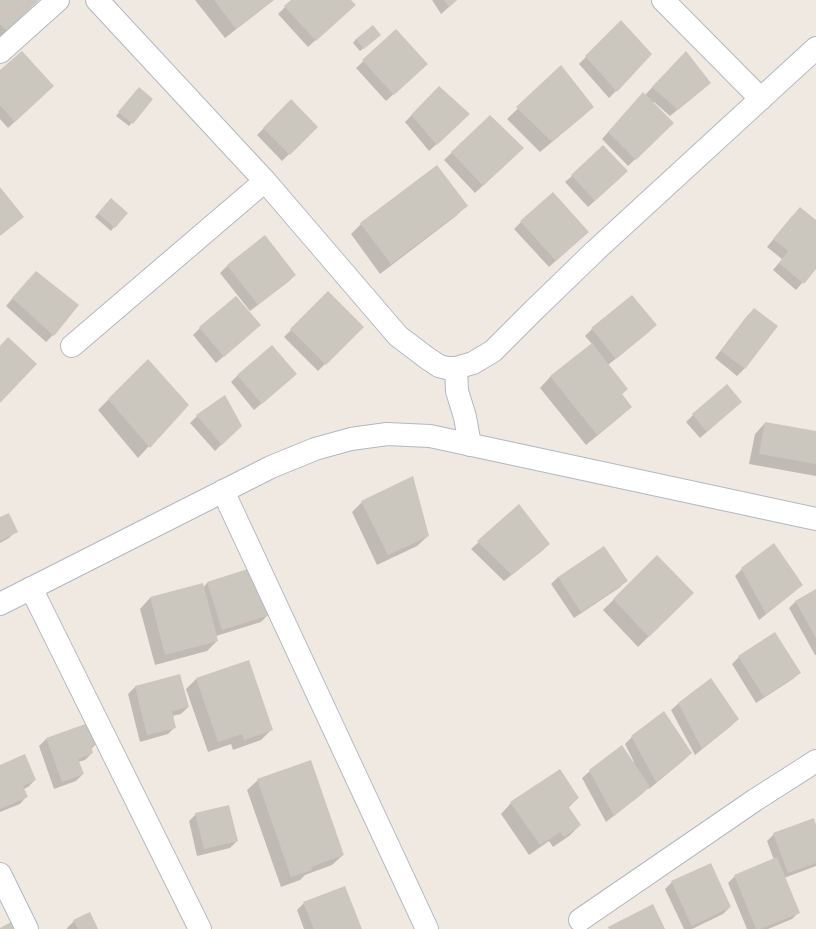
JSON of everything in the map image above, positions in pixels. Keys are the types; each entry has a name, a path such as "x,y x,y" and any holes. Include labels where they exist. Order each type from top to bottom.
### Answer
{"street":[{"path":"0,52 58,0"},
{"path":"97,0 265,181 398,336 439,366 447,368 456,368 473,363 493,351 595,251 816,48"},
{"path":"663,0 761,99"},
{"path":"72,346 265,181"},
{"path":"456,368 457,391 465,417 470,444"},
{"path":"3,597 31,588 271,467 315,449 351,439 387,434 430,436 816,519"},
{"path":"223,491 427,929"},
{"path":"31,588 200,929"},
{"path":"580,920 755,800 816,761"},
{"path":"0,874 27,929"}],"building":[{"path":"0,0 39,0 7,31 0,24"},
{"path":"214,0 273,0 236,29"},
{"path":"291,0 351,0 356,5 316,41 284,6"},
{"path":"444,0 457,0 449,7"},
{"path":"621,20 652,54 617,92 585,56"},
{"path":"373,25 381,35 364,49 356,39"},
{"path":"396,29 428,64 394,95 362,60"},
{"path":"22,51 54,86 15,122 0,105 0,70"},
{"path":"686,51 711,83 678,110 652,87"},
{"path":"561,65 594,107 552,142 516,107"},
{"path":"439,86 470,114 437,145 411,115"},
{"path":"139,87 153,99 133,124 118,112"},
{"path":"643,92 674,123 636,160 608,132"},
{"path":"291,99 318,127 290,155 263,128"},
{"path":"490,115 524,148 483,186 451,152"},
{"path":"603,145 628,171 595,201 571,175"},
{"path":"437,165 468,206 391,264 360,223"},
{"path":"0,187 24,217 0,236"},
{"path":"553,192 589,232 556,261 520,221"},
{"path":"111,198 128,213 115,228 98,213"},
{"path":"800,207 816,220 816,269 804,284 779,263 788,251 773,239"},
{"path":"265,235 296,275 258,305 227,265"},
{"path":"36,271 79,305 54,336 12,298"},
{"path":"328,291 364,327 326,365 290,329"},
{"path":"632,295 657,325 616,359 591,328"},
{"path":"236,296 261,325 224,357 199,327"},
{"path":"754,308 778,326 745,369 721,351"},
{"path":"8,337 37,364 0,403 0,346"},
{"path":"592,343 628,389 622,394 632,407 597,435 550,376"},
{"path":"272,345 297,374 262,404 237,375"},
{"path":"148,359 189,405 150,448 108,399"},
{"path":"727,384 742,402 707,432 692,414"},
{"path":"225,395 242,426 222,445 196,415"},
{"path":"765,422 816,431 816,464 759,454"},
{"path":"413,476 429,536 388,555 361,501"},
{"path":"519,504 550,544 512,575 477,541"},
{"path":"9,513 18,532 0,541 0,517"},
{"path":"774,543 803,585 766,614 741,568"},
{"path":"604,546 628,581 581,612 558,577"},
{"path":"657,555 694,593 649,637 613,599"},
{"path":"254,567 270,615 222,630 207,582"},
{"path":"203,583 218,641 165,655 150,597"},
{"path":"816,589 816,638 795,601"},
{"path":"775,632 801,673 764,697 738,656"},
{"path":"249,660 273,730 244,740 242,734 218,742 196,678"},
{"path":"180,674 189,707 172,711 176,728 147,735 135,686"},
{"path":"711,678 739,719 702,749 678,703"},
{"path":"664,711 692,753 656,782 631,736"},
{"path":"91,722 99,743 91,746 93,753 78,759 84,774 62,782 46,738"},
{"path":"622,745 650,787 614,816 589,770"},
{"path":"25,754 36,780 23,786 28,797 0,809 0,765"},
{"path":"311,760 344,855 311,867 312,870 291,877 257,779"},
{"path":"560,769 579,798 568,806 581,825 564,837 560,832 540,845 510,802"},
{"path":"229,805 238,841 204,849 195,813"},
{"path":"814,818 816,825 816,863 788,873 773,833"},
{"path":"777,857 800,913 760,929 756,929 734,875"},
{"path":"711,863 731,907 692,926 671,881"},
{"path":"345,886 362,929 314,929 303,902"},
{"path":"653,904 665,929 609,929 608,927"},
{"path":"90,912 98,929 78,929 73,920"},
{"path":"11,922 14,929 0,929 0,928"}]}
